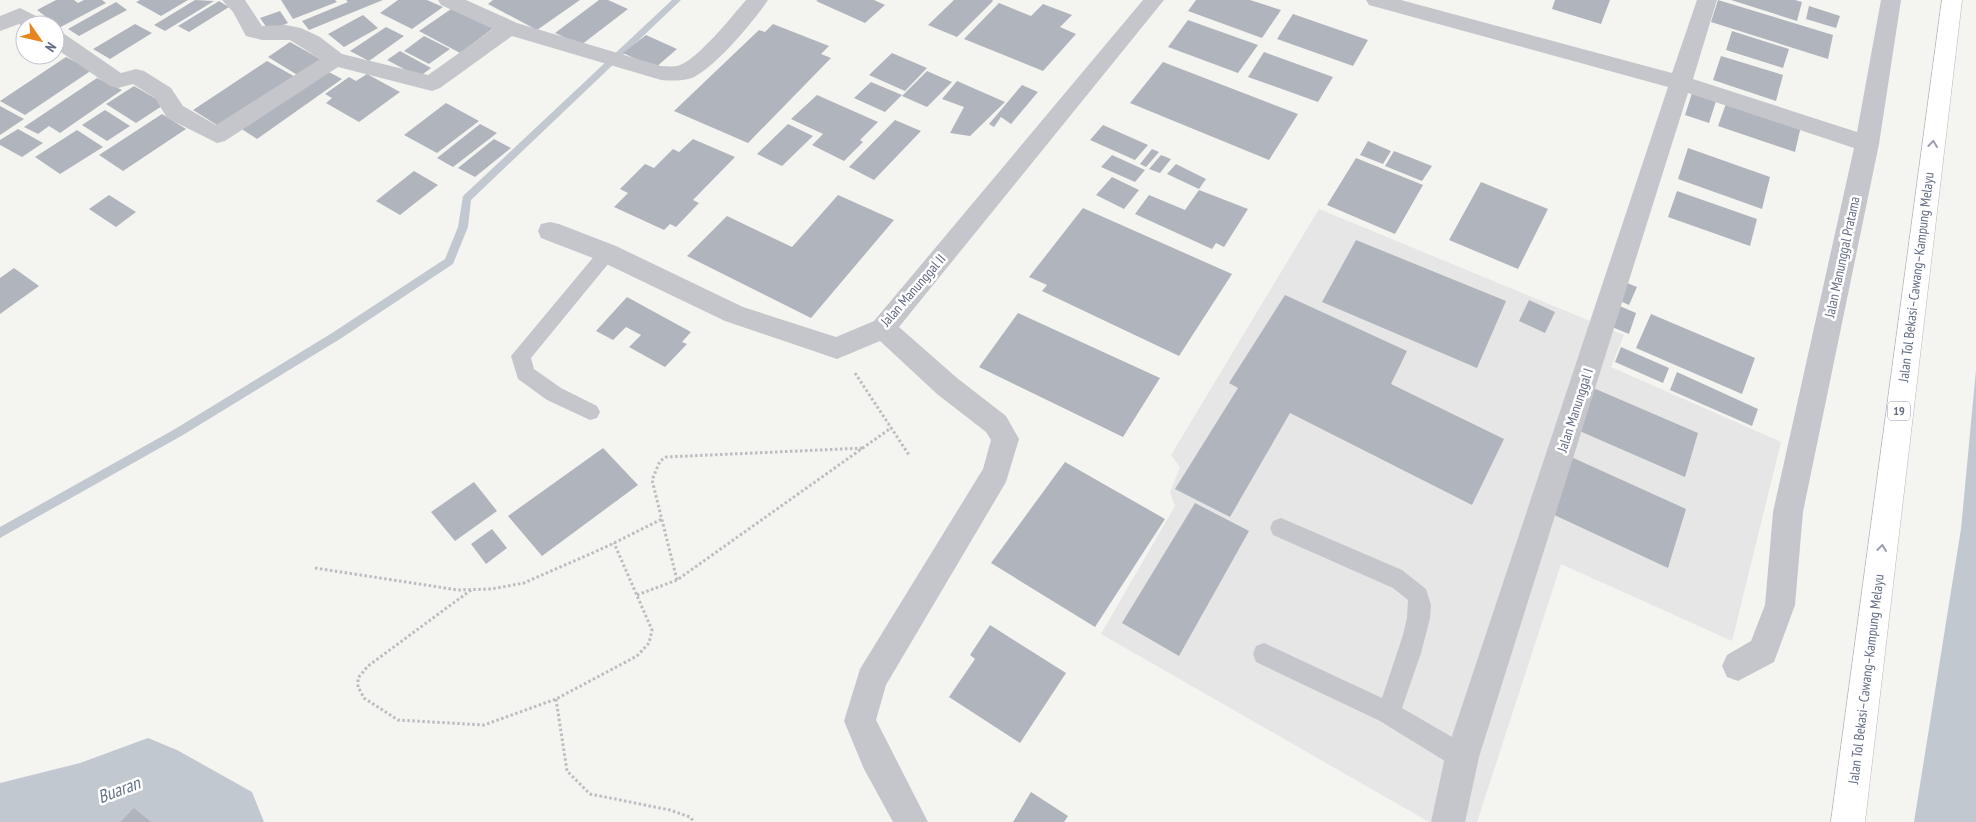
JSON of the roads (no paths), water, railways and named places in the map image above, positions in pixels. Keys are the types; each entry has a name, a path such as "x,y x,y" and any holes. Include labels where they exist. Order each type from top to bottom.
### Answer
{"highway":[{"name":"Jalan Tol Bekasi–Cawang–Kampung Melayu","path":"1848,822 1952,0"}],"street":[{"path":"232,0 242,8 254,31 266,34 287,32 301,36 335,59 432,83 510,28"},
{"path":"448,0 510,28 661,73 683,73 698,64 758,0"},
{"name":"Jalan Manunggal II","path":"608,253 734,314 838,348 882,328 1154,0"},
{"path":"1376,0 1681,83 1866,144"},
{"name":"Jalan Manunggal I","path":"1448,822 1462,757 1707,0"},
{"name":"Jalan Manunggal Pratama","path":"1738,666 1763,651 1780,605 1788,512 1866,144 1892,0"},
{"path":"0,24 15,17"},
{"path":"65,45 118,81 136,76 163,93 175,112 214,135 221,134 335,59"},
{"path":"550,231 608,253"},
{"path":"882,328 947,386 996,424 1005,439 996,473 871,680 860,721 876,757 911,822"}],"lane":[{"path":"590,412 554,394 525,373 521,356 608,253"},
{"path":"1281,528 1394,577 1409,586 1419,597 1420,612 1415,635 1388,714"},
{"path":"1264,654 1388,714 1462,757"}],"waterway":[{"path":"0,533 179,432 336,336 449,261 463,227 466,199 677,0"},
{"name":"Buaran","path":"6,822 80,805 148,779 222,822"}]}
